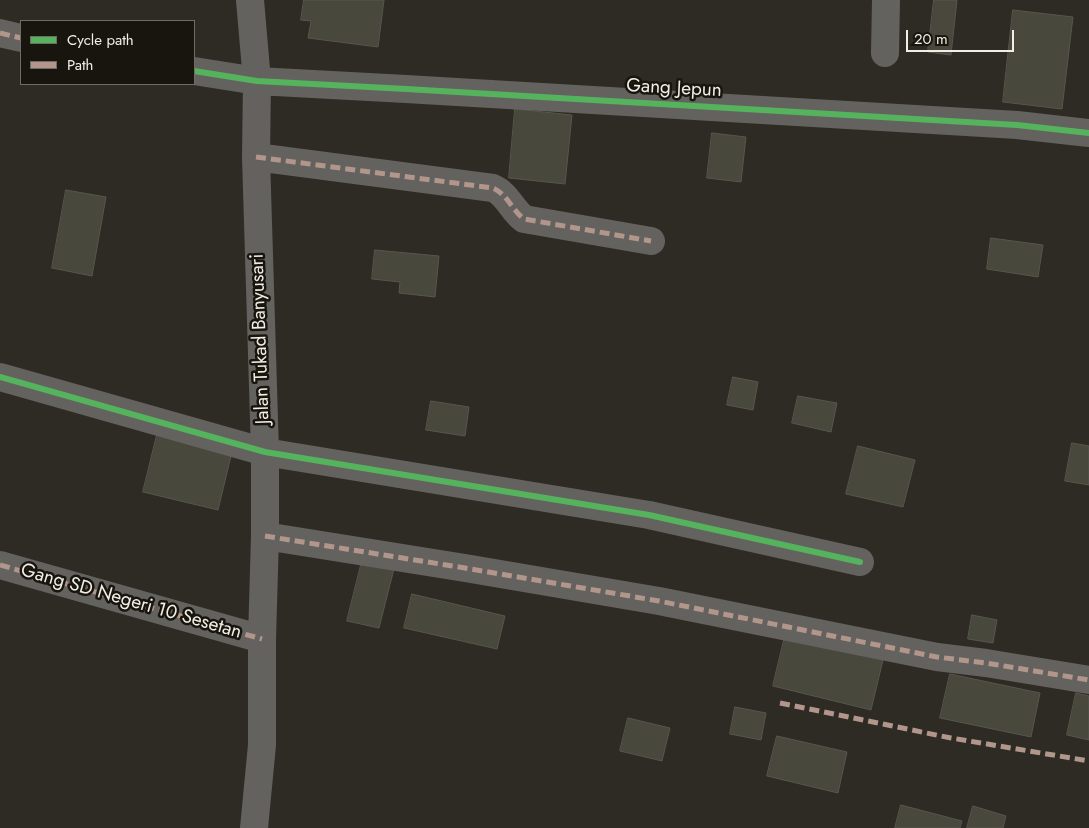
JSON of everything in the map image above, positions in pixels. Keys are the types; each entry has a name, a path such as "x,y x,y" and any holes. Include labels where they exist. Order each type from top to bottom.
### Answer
{"street":[{"name":"Jalan Tukad Banyusari","path":"250,0 257,82 256,158 265,452 262,745 254,828"},
{"path":"885,53 886,0"},
{"path":"0,33 20,38"},
{"name":"Gang Jepun","path":"195,71 257,82 1016,124 1089,133"},
{"path":"256,158 493,188 499,191 524,219 651,241"},
{"path":"0,377 265,452 648,515 860,562"},
{"path":"265,536 659,601 937,657 986,662 1089,680"},
{"name":"Gang SD Negeri 10 Sesetan","path":"0,565 262,640"}],"building":[{"path":"304,0 384,0 378,47 308,38 311,21 301,20"},
{"path":"934,0 957,0 951,55 928,52"},
{"path":"1013,10 1073,17 1062,109 1003,102"},
{"path":"515,109 572,115 565,184 509,178"},
{"path":"712,133 746,137 741,182 707,178"},
{"path":"66,190 106,197 92,276 52,268"},
{"path":"991,238 1043,245 1038,277 987,269"},
{"path":"375,250 439,256 435,297 399,293 400,282 372,279"},
{"path":"733,377 758,382 753,410 727,405"},
{"path":"798,396 837,403 831,432 792,423"},
{"path":"431,401 469,407 465,436 426,430"},
{"path":"157,435 232,452 218,510 143,492"},
{"path":"1072,443 1089,446 1089,485 1065,481"},
{"path":"858,446 915,460 903,507 846,494"},
{"path":"363,557 395,565 379,628 347,621"},
{"path":"412,594 505,616 497,649 404,628"},
{"path":"972,615 997,620 993,643 968,639"},
{"path":"785,636 883,660 871,710 773,686"},
{"path":"950,674 1040,693 1031,737 940,718"},
{"path":"1076,693 1089,696 1089,740 1067,735"},
{"path":"735,707 766,713 761,740 730,734"},
{"path":"628,718 670,728 662,761 620,751"},
{"path":"777,736 847,752 838,793 767,776"},
{"path":"901,805 962,821 960,828 895,828"},
{"path":"973,806 1006,816 1003,828 967,828"}],"marked path":[{"path":"0,33 20,38"},
{"path":"256,157 493,188 502,194 524,219 651,241"},
{"path":"265,536 659,601 937,657 1089,680"},
{"path":"0,565 262,639"},
{"path":"780,703 951,738 1089,761"}],"cycle path":[{"path":"195,71 257,81 1017,125 1089,133"},
{"path":"0,377 265,452 649,515 860,562"}]}
